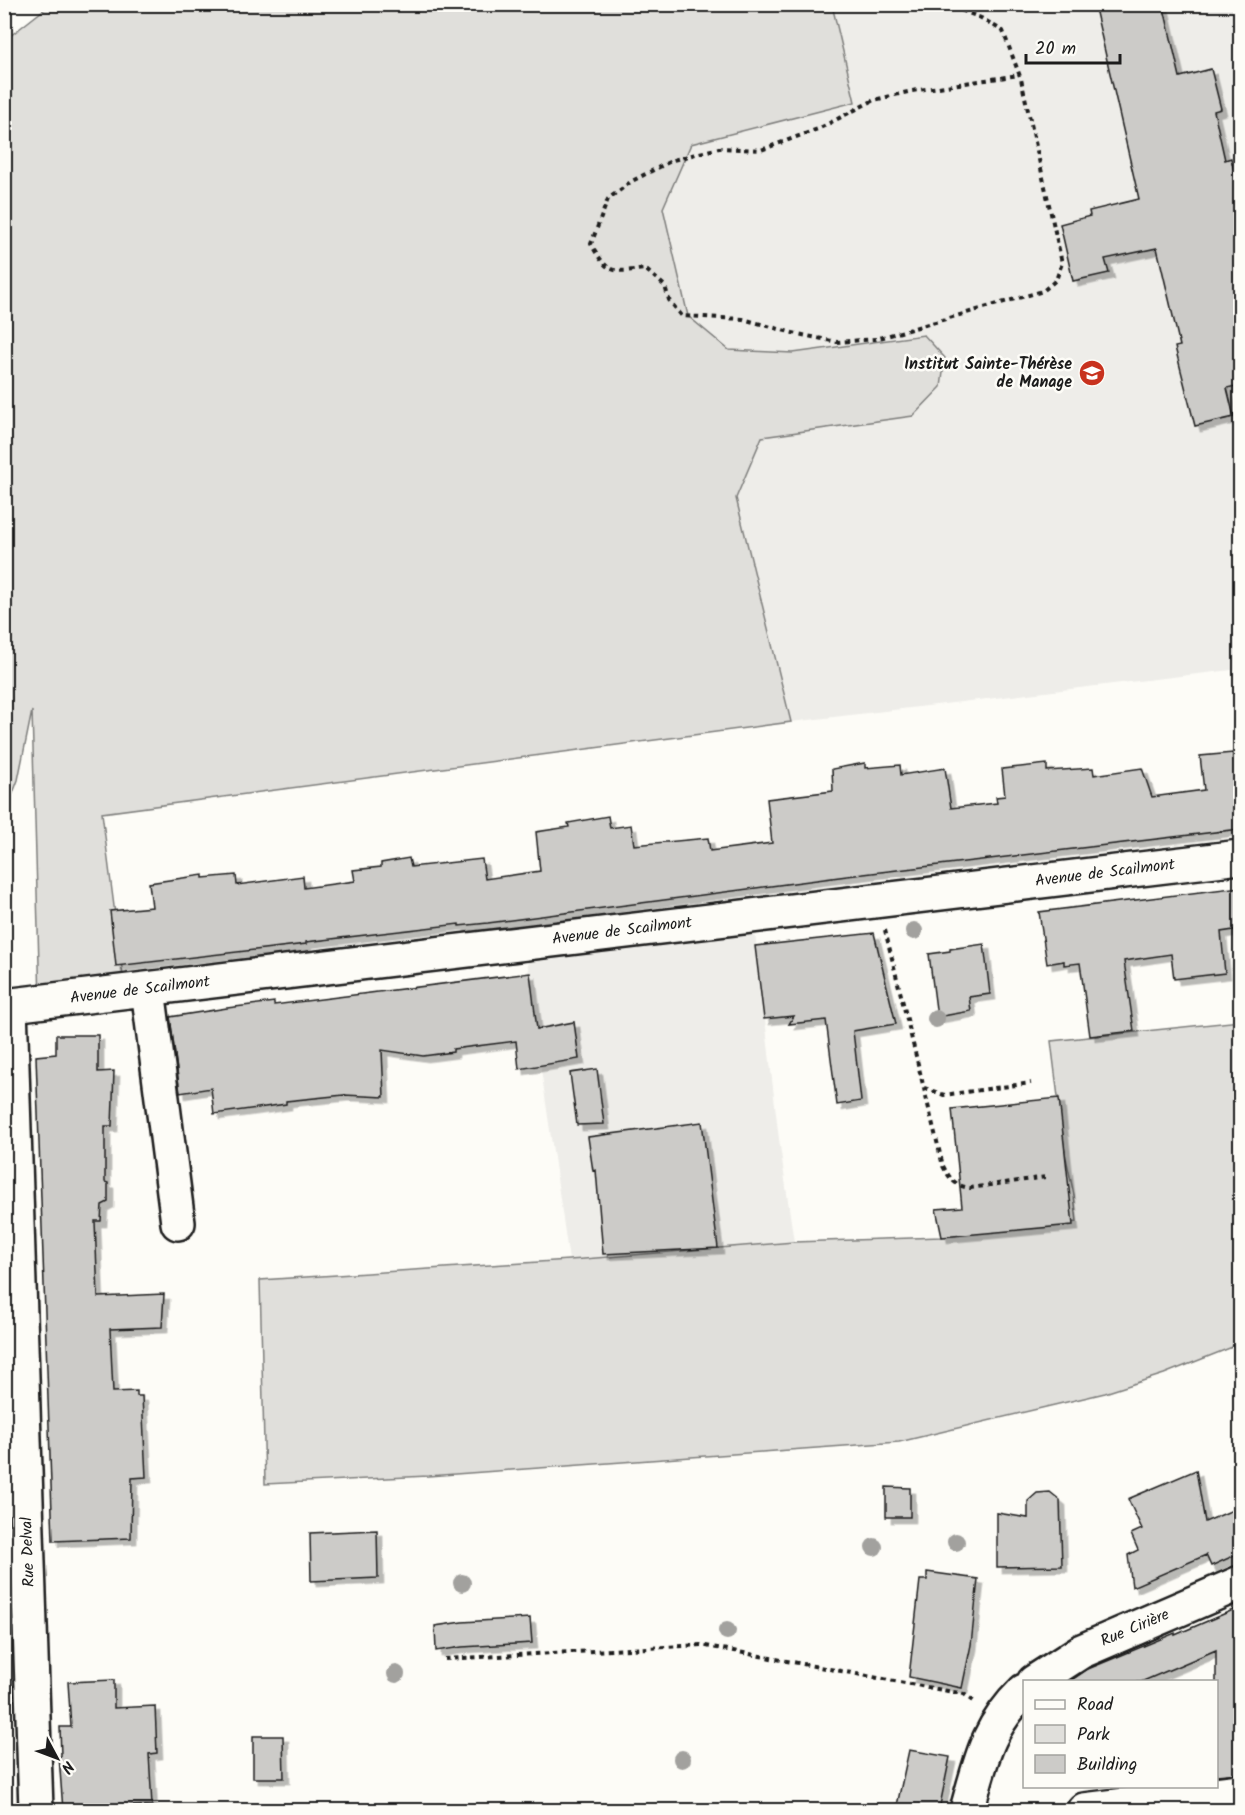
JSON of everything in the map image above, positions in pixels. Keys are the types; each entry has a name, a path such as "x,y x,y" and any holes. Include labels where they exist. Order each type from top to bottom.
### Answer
{"street":[{"name":"Avenue de Scailmont","path":"7,1006 1240,857"},
{"path":"148,989 178,1223"},
{"name":"Rue Delval","path":"7,1006 36,1810"},
{"name":"Rue Cirière","path":"1037,1680 1083,1651 1240,1583"},
{"path":"970,1810 985,1747 1007,1708 1023,1692"},
{"path":"1084,1810 1240,1791"}],"path":[{"path":"956,4 960,10 981,18 1003,31 1019,75 1062,263 1056,280 1043,291 876,339 837,342 743,319 682,316 669,300 665,286 645,269 615,272 603,264 591,244 608,199 632,181 673,160 719,148 761,150 818,129 874,100 1019,75"},
{"path":"878,901 943,1167 949,1179 970,1188 1046,1177"},
{"path":"924,1088 944,1095 1031,1083"},
{"path":"445,1659 701,1645 964,1694 1001,1719"}],"shaded area":[{"name":"Institut Sainte-Thérèse de Manage","path":"832,5 1240,5 1240,669 791,722 736,498 762,437 912,416 924,335 793,353 729,350 688,316 663,208 691,144 855,102"},
{"path":"753,916 779,1139 794,1242 569,1260 525,943"}],"green space":[{"path":"51,4 832,5 855,102 691,144 663,208 688,316 729,350 793,353 924,335 945,358 941,387 913,416 762,437 736,498 791,722 102,813 125,992 40,1001 32,711 18,780 5,814 5,40"},
{"path":"1240,1021 1240,1344 1164,1374 1105,1393 899,1442 428,1476 265,1484 260,1280 584,1259 794,1242 941,1237 1077,1222 1065,1153 1051,1041"}],"building":[{"path":"1094,4 1163,4 1180,77 1211,69 1221,109 1214,111 1225,160 1231,158 1240,198 1240,385 1227,388 1234,417 1195,426 1175,347 1180,346 1157,248 1105,259 1109,273 1073,281 1060,224 1090,216 1089,211 1139,199"},
{"path":"1233,753 1238,787 1240,787 1240,829 847,876 488,923 459,926 459,924 116,966 110,911 152,907 149,883 203,875 203,878 236,875 237,885 303,876 304,888 355,881 353,870 381,867 381,863 409,858 411,867 482,859 485,879 540,871 536,832 569,827 568,823 608,816 610,828 631,825 634,845 708,838 710,851 772,843 767,799 833,791 832,769 865,763 865,768 900,765 901,775 945,768 951,808 997,803 996,797 1005,796 1002,769 1047,764 1047,771 1093,768 1094,775 1142,768 1152,797 1204,790 1200,756"},
{"path":"1240,887 1240,929 1221,932 1225,973 1174,979 1171,954 1124,961 1134,1031 1090,1036 1080,963 1064,965 1064,961 1047,964 1039,912"},
{"path":"874,933 896,1024 853,1031 861,1101 837,1105 826,1020 789,1024 794,1016 764,1019 755,946"},
{"path":"984,944 990,994 969,997 971,1011 937,1017 929,954"},
{"path":"530,973 537,1029 574,1022 579,1059 519,1069 516,1041 453,1049 453,1052 423,1056 382,1050 384,1097 344,1095 286,1101 286,1104 214,1114 211,1088 180,1093 170,1017 274,1002 274,1005"},
{"path":"56,1035 98,1035 98,1072 114,1071 112,1126 105,1126 105,1182 108,1183 108,1202 102,1205 101,1221 95,1221 98,1297 164,1294 162,1327 110,1329 113,1392 137,1391 137,1396 142,1396 146,1477 132,1478 131,1538 53,1541 36,1056 56,1054"},
{"path":"597,1069 604,1124 577,1125 570,1073"},
{"path":"1059,1098 1073,1225 942,1237 936,1209 962,1207 952,1109"},
{"path":"702,1122 718,1248 603,1254 596,1170 593,1171 588,1137"},
{"path":"1196,1470 1205,1522 1240,1507 1240,1553 1211,1566 1206,1555 1132,1587 1128,1555 1138,1550 1131,1534 1142,1529 1128,1499"},
{"path":"886,1487 910,1488 910,1517 886,1517"},
{"path":"1050,1492 1060,1500 1062,1566 997,1567 997,1513 1028,1518 1028,1501 1037,1493"},
{"path":"377,1530 378,1578 311,1581 310,1533"},
{"path":"927,1572 978,1579 971,1645 962,1688 909,1677 920,1580 927,1580"},
{"path":"1240,1607 1240,1773 1218,1775 1216,1650 1146,1680 1072,1680 1088,1669 1175,1633 1175,1635"},
{"path":"530,1618 532,1643 462,1647 436,1651 435,1626"},
{"path":"114,1680 114,1708 155,1706 157,1753 149,1754 152,1805 123,1806 123,1810 63,1810 59,1757 61,1756 60,1727 71,1727 68,1682"},
{"path":"253,1736 283,1736 284,1778 253,1778"},
{"path":"909,1750 950,1757 939,1810 896,1810"}],"place":[{"name":"Institut Sainte-Thérèse de Manage","path":"1092,373"}]}
